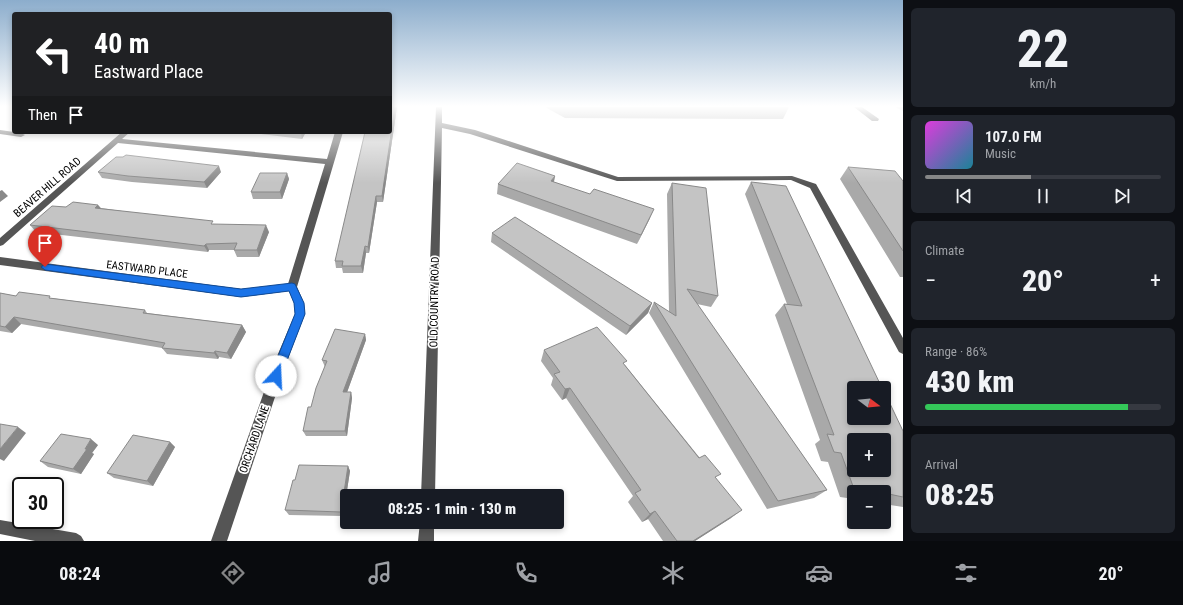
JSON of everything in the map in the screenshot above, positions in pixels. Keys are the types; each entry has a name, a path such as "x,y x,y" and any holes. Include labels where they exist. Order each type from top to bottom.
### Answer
{"street":[{"path":"2,132 12,134"},
{"name":"OLD COUNTRY ROAD","path":"428,489 436,172 439,132"},
{"path":"473,132 617,179 792,178 813,186 903,349"},
{"path":"14,134 21,135"},
{"name":"BEAVER HILL ROAD","path":"0,243 124,134"},
{"path":"292,287 338,134"},
{"path":"117,141 330,162"},
{"name":"EASTWARD PLACE","path":"0,261 241,293 292,287"},
{"name":"ORCHARD LANE","path":"219,541 281,361 300,314 299,303 292,287"},
{"path":"0,527 76,541"},
{"path":"426,541 427,529"}],"building":[{"path":"365,134 391,134 382,196 376,196 368,247 365,246 361,266 342,266 343,261 335,261"},
{"path":"126,155 219,166 204,182 98,172 116,157 123,157"},
{"path":"517,163 555,176 551,181 590,194 594,189 654,209 641,235 498,184"},
{"path":"848,167 895,171 903,181 903,251"},
{"path":"260,173 287,173 280,192 251,192"},
{"path":"751,182 786,186 879,381 847,381 847,425 891,425 891,406 903,431 903,497 891,494 891,485 853,485 850,477 891,477 891,433 847,433 847,470 841,453 834,452 827,434 834,435 784,304 802,306"},
{"path":"672,183 706,188 718,296 687,289 827,490 778,501 654,302 676,316"},
{"path":"73,202 98,205 95,208 213,221 211,224 266,225 257,250 234,250 237,243 206,244 204,246 30,225 52,206 66,207"},
{"path":"515,217 652,303 630,326 492,233"},
{"path":"19,292 50,296 49,298 145,310 143,313 242,325 227,353 162,348 165,343 14,317 5,327 0,326 0,293 16,296"},
{"path":"597,327 627,361 623,363 699,458 705,455 721,474 715,477 742,510 693,541 677,541 655,511 650,514 635,493 641,490 570,388 565,389 554,374 560,372 544,350"},
{"path":"335,329 365,334 343,392 351,392 345,431 303,431 308,407 311,407 316,388 327,361 322,360"},
{"path":"0,424 18,427 0,449"},
{"path":"61,434 91,439 85,449 87,449 73,469 40,461"},
{"path":"133,435 170,442 147,481 107,473"},
{"path":"299,465 348,466 344,489 340,489 340,512 285,510 293,480 295,480"}],"route":[{"path":"45,267 241,293 292,287 299,303 300,314 276,376"}]}
